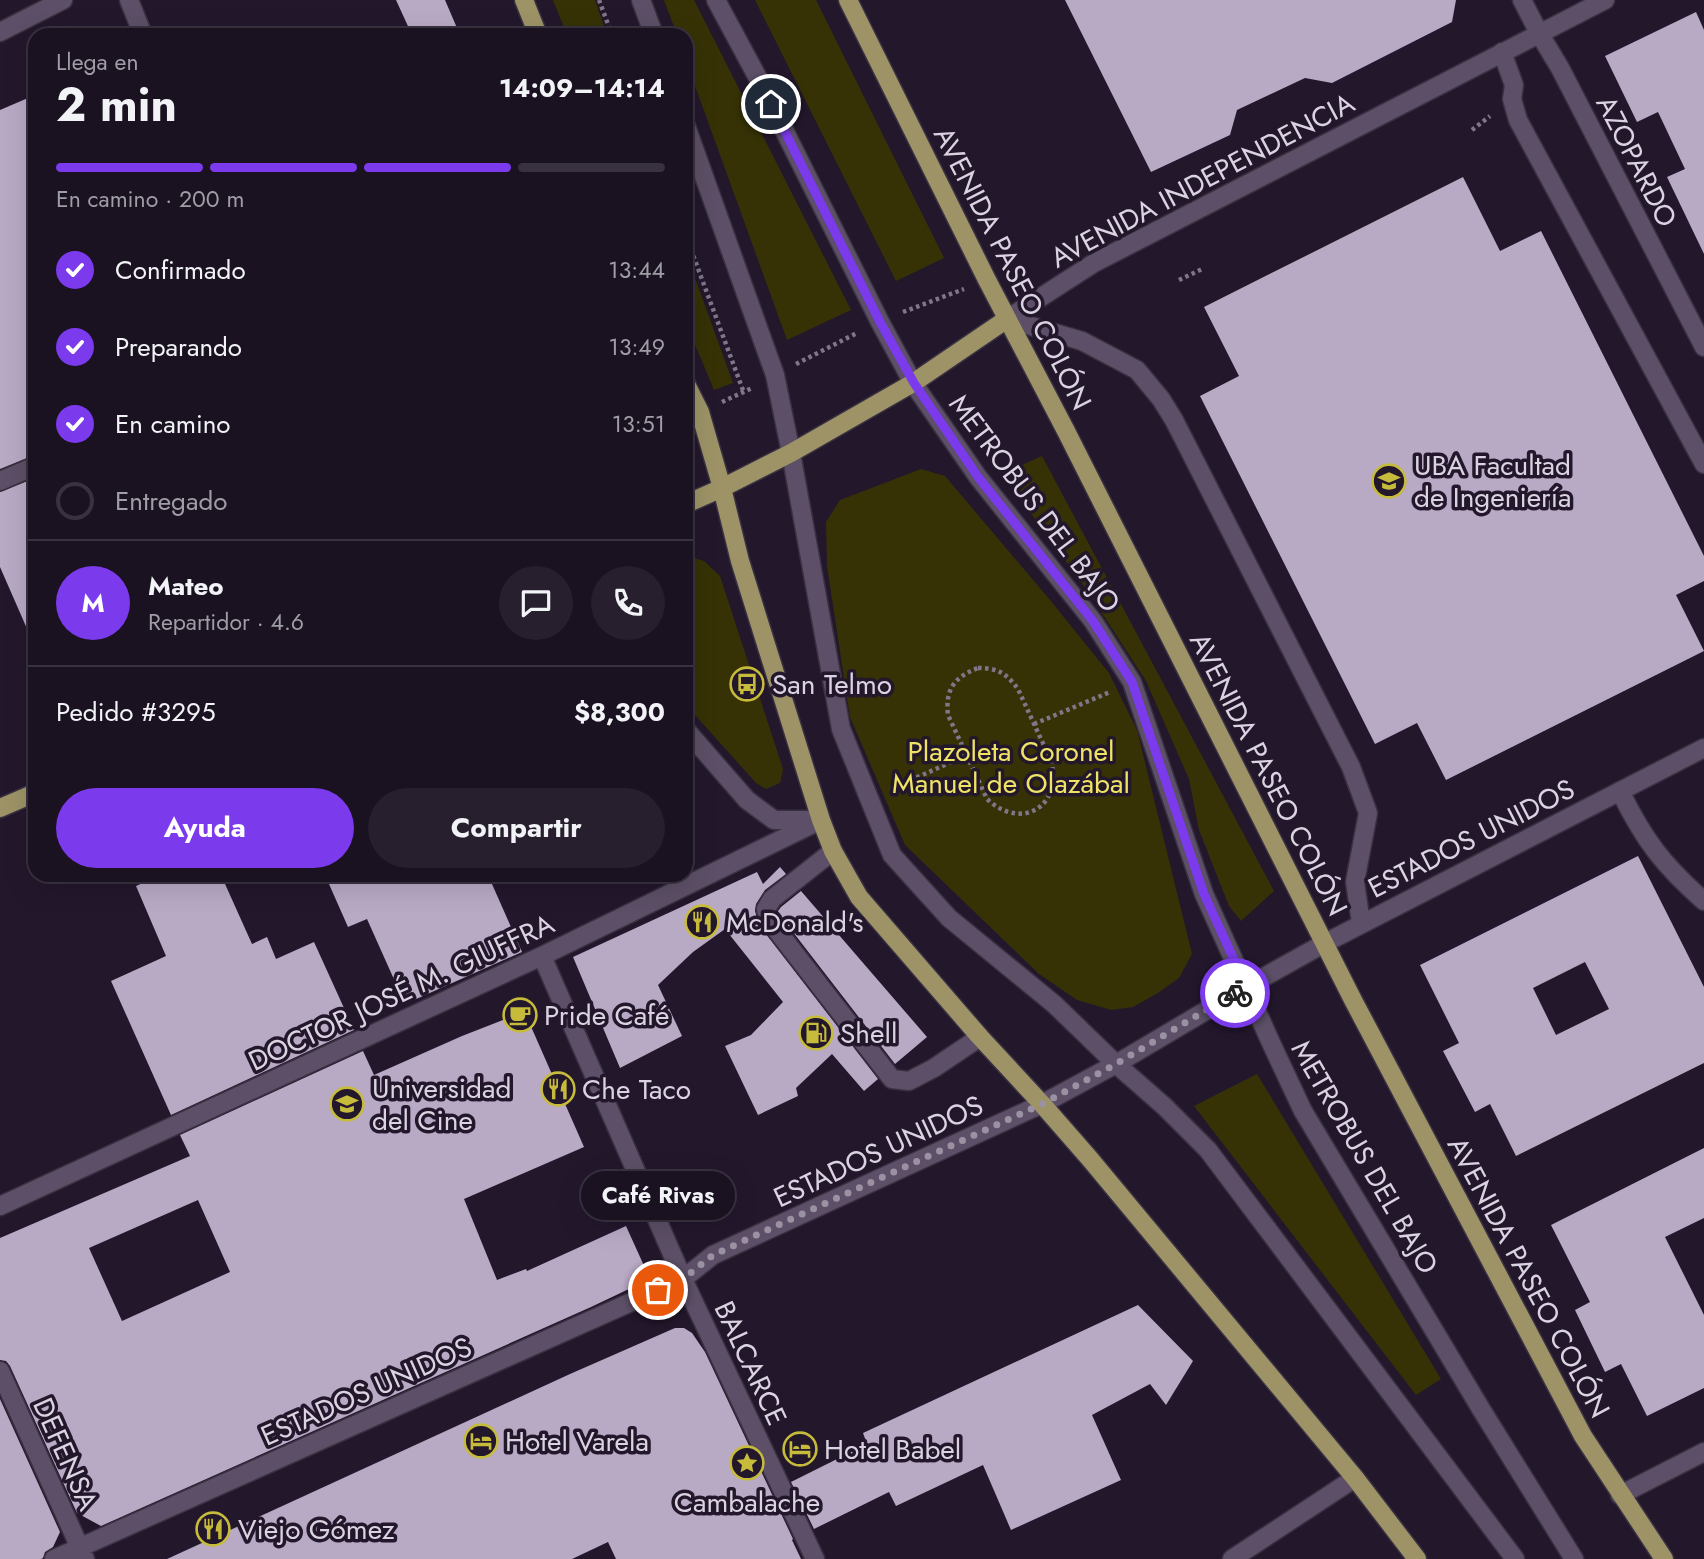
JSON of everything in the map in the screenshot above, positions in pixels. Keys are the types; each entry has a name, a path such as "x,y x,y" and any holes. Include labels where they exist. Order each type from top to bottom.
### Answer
{"main road":[{"path":"524,0 535,28"},
{"name":"AVENIDA PASEO COLÓN","path":"848,0 987,280 1353,1000 1583,1436 1664,1559"},
{"name":"AVENIDA INDEPENDENCIA","path":"693,501 791,453 914,383 1007,319"},
{"path":"693,398 700,412 740,561 821,820 833,851 859,897 1042,1104 1355,1478 1417,1559"},
{"path":"0,808 28,796"}],"street":[{"path":"0,32 62,0"},
{"path":"129,0 140,28"},
{"path":"641,0 651,28"},
{"name":"METROBUS DEL BAJO","path":"716,0 880,322 914,383 978,477 1093,621 1132,682 1204,894 1303,1111 1574,1559"},
{"name":"AZOPARDO","path":"1522,0 1704,347"},
{"name":"AVENIDA INDEPENDENCIA","path":"1007,319 1094,263 1605,0"},
{"path":"1502,52 1514,85 1512,99 1518,120 1704,464"},
{"path":"693,146 775,375 841,729 892,855 949,918 1054,1004 1208,1150 1514,1559"},
{"path":"1007,319 1082,341 1137,370 1174,420 1351,767 1368,813 1355,882 1361,923"},
{"path":"0,481 28,469"},
{"path":"693,738 747,800 774,820 821,820"},
{"name":"ESTADOS UNIDOS","path":"54,1559 83,1553 683,1279 713,1255 1042,1104 1361,923 1704,748"},
{"path":"1620,791 1635,823 1659,857 1704,901"},
{"name":"DOCTOR JOSÉ M. GIUFFRA","path":"0,1206 542,956 821,820"},
{"path":"833,851 772,899 766,909 768,919 892,1079 909,1081 934,1068 980,1037"},
{"name":"BALCARCE","path":"542,956 683,1279 815,1559"},
{"name":"DEFENSA","path":"0,1371 83,1553"},
{"path":"1620,1495 1704,1452"},
{"path":"1232,1559 1355,1478"}],"path":[{"path":"599,0 609,28"},
{"path":"693,255 744,393"},
{"path":"1179,280 1202,269"},
{"path":"700,412 744,393 880,322 987,280"},
{"path":"978,668 1002,672 1018,689 1034,724 1051,761 1054,784 1042,805 1020,814 1007,813 987,799 948,715 950,691 957,680 978,668"},
{"path":"1034,724 1132,682"}],"green space":[{"path":"553,0 595,0 605,28 564,28"},
{"path":"664,0 694,0 851,310 787,340 693,80 693,28 674,28"},
{"path":"755,0 816,0 944,258 896,281"},
{"path":"693,272 733,383 714,390 693,340"},
{"path":"1042,456 1274,891 1241,921 1229,906 1199,830 1189,779 1146,681 1087,590 1002,474"},
{"name":"Plazoleta Coronel Manuel de Olazábal","path":"921,469 945,476 1050,600 1109,673 1137,730 1192,954 1179,978 1133,1007 1111,1010 1077,1000 1039,974 905,845 850,717 827,566 826,522 840,500"},
{"path":"693,558 704,561 720,576 783,769 780,783 766,789 756,783 693,713"},
{"path":"1257,1074 1441,1379 1416,1395 1194,1106"}],"building":[{"path":"396,0 445,0 457,28 409,28"},
{"path":"1065,0 1456,0 1452,22 1332,83 1305,78 1237,110 1230,135 1151,172"},
{"path":"1696,12 1704,30 1704,254 1667,177 1685,169 1658,112 1637,122 1605,56"},
{"path":"28,98 28,458 0,469 0,110"},
{"name":"UBA Facultad de Ingeniería","path":"1463,177 1500,251 1541,231 1704,556 1704,581 1676,595 1704,651 1446,780 1417,723 1375,744 1200,396 1239,376 1204,307"},
{"path":"28,481 28,631 0,567 0,492"},
{"path":"1638,856 1704,987 1704,1063 1516,1156 1490,1104 1475,1112 1443,1051 1459,1043 1420,965","holes":["1585,962 1609,1009 1556,1035 1533,988"]},
{"path":"780,867 786,874 765,890 756,904 759,925 878,1079 864,1091 832,1054 796,1088 798,1096 758,1115 725,1046 751,1035 783,1002 725,929 693,952 658,985 682,1036 620,1068 573,957 757,872 763,884"},
{"path":"145,882 224,882 252,944 267,937 276,959 314,942 354,1030 171,1115 111,981 166,956 136,886"},
{"path":"328,882 491,882 522,952 405,1004 367,919 348,927"},
{"path":"801,891 927,1037 895,1064 779,914 781,907"},
{"path":"516,1015 529,1022 584,1147 464,1199 497,1280 526,1269 527,1271 626,1226 650,1279 101,1526 77,1513 10,1366 6,1361 0,1360 0,1238 190,1156 180,1135 363,1051 374,1075","holes":["198,1200 230,1272 122,1321 89,1248"]},
{"path":"1704,1148 1704,1218 1665,1237 1704,1315 1704,1388 1647,1416 1621,1364 1605,1372 1575,1310 1590,1302 1551,1225"},
{"path":"1138,1305 1193,1361 1166,1405 1150,1384 1092,1415 1121,1480 1011,1530 983,1465 896,1506 889,1492 814,1529 791,1482 867,1444 863,1433"},
{"path":"675,1328 684,1328 692,1333 705,1352 801,1559 616,1559 608,1542 572,1559 167,1559 570,1374"},
{"path":"0,1399 60,1532 53,1547 45,1552 41,1559 0,1559"}],"way so far":[{"path":"658,1290 683,1279 713,1255 1042,1104 1116,1064 1235,993"}],"place":[{"name":"UBA Facultad de Ingeniería","path":"1389,481"},
{"name":"San Telmo","path":"747,684"},
{"name":"McDonald's","path":"702,922"},
{"name":"Pride Café","path":"520,1015"},
{"name":"Shell","path":"816,1033"},
{"name":"Che Taco","path":"558,1089"},
{"name":"Universidad del Cine","path":"347,1104"},
{"name":"Café Rivas","path":"658,1290"},
{"name":"Hotel Varela","path":"481,1441"},
{"name":"Hotel Babel","path":"800,1449"},
{"name":"Cambalache","path":"747,1463"},
{"name":"Viejo Gómez","path":"213,1529"}],"route":[{"path":"771,104 880,322 914,383 978,477 1093,621 1132,682 1204,894 1246,986 1235,993"}]}
